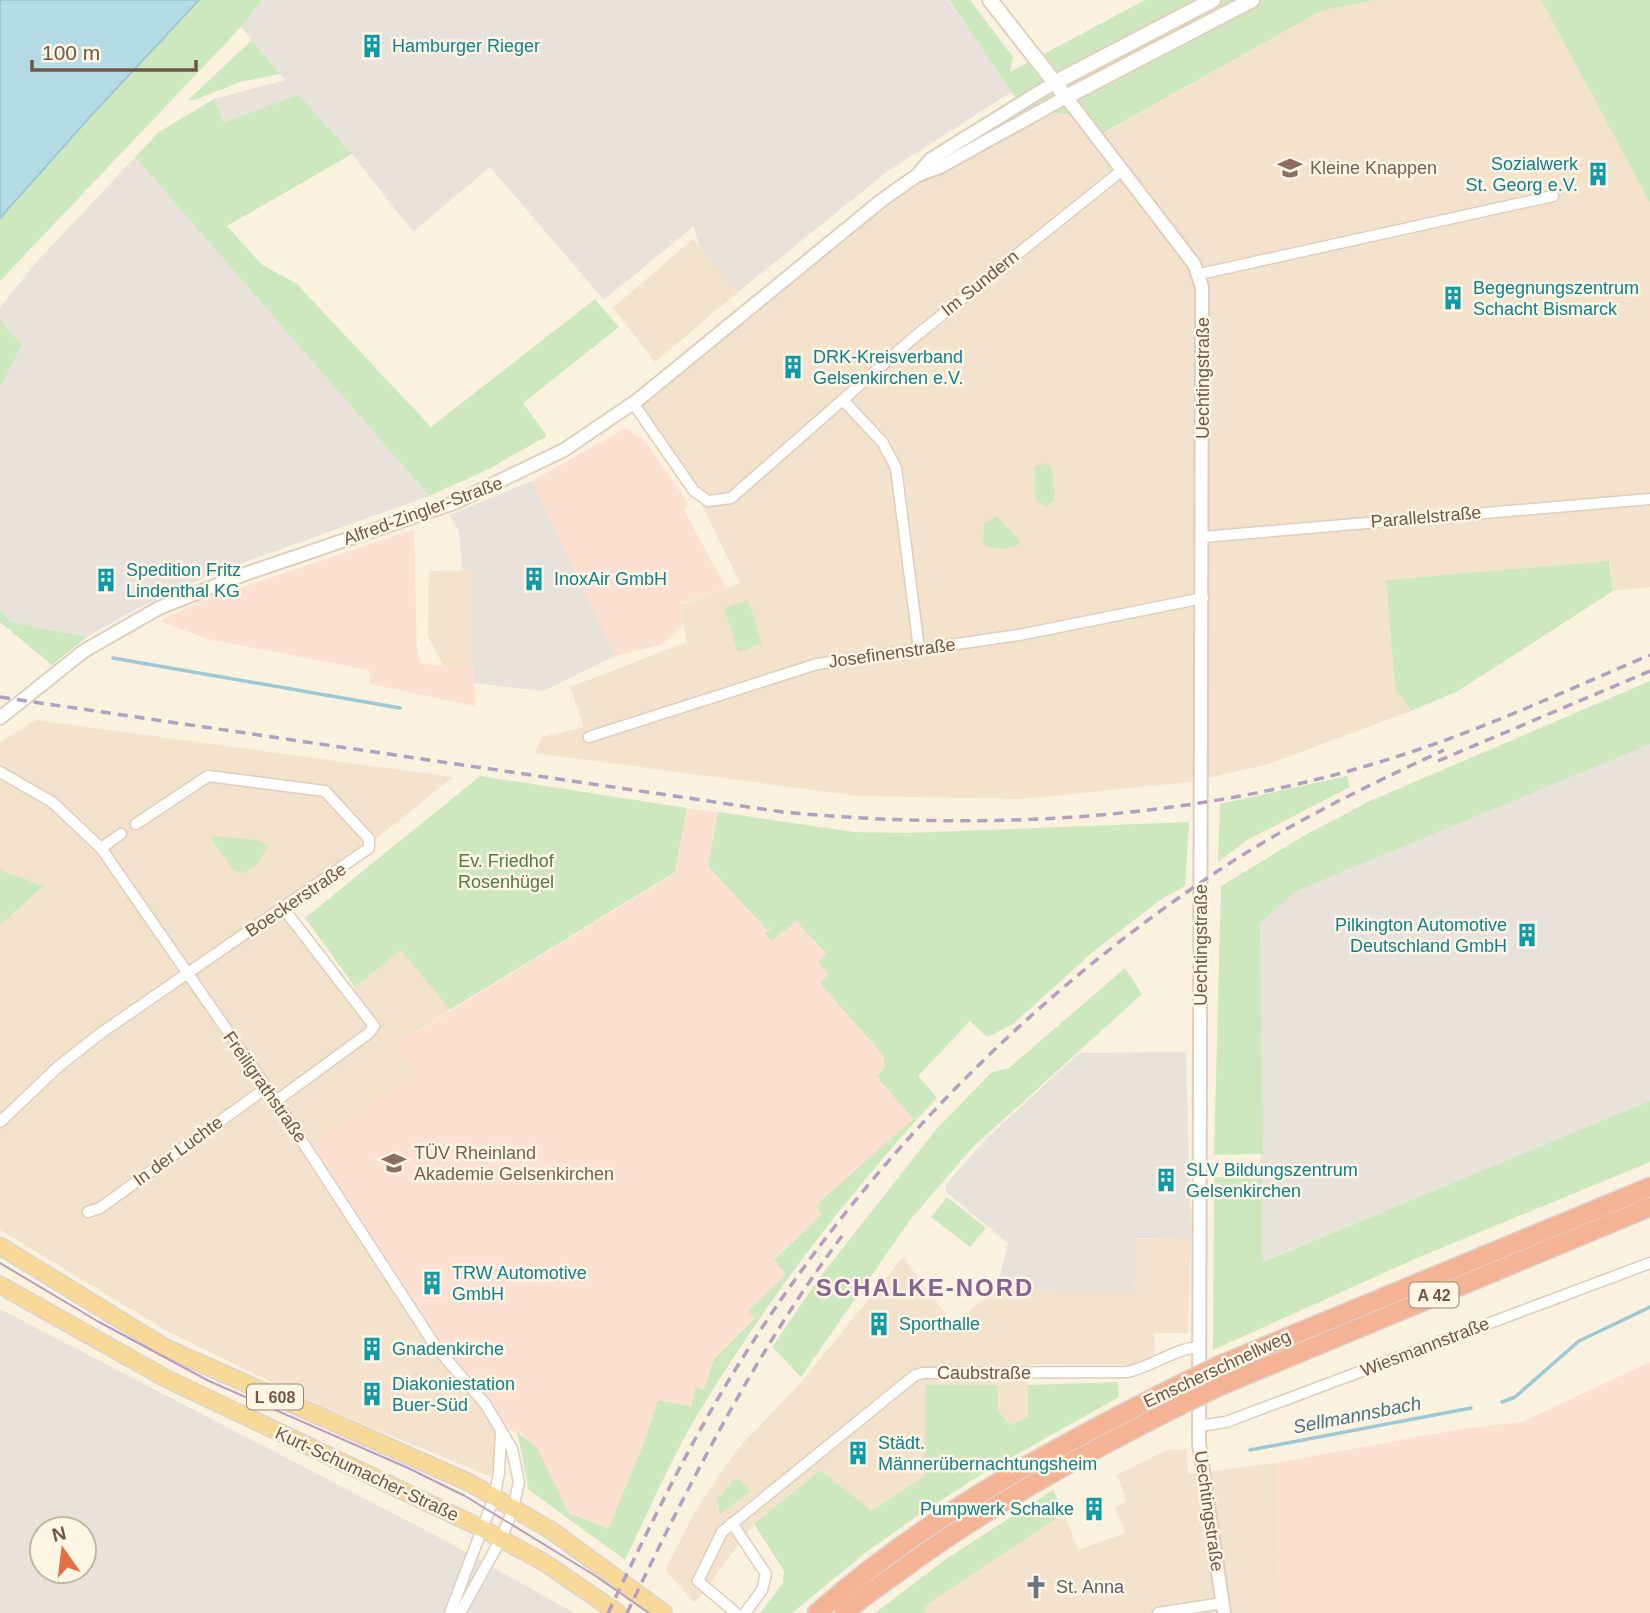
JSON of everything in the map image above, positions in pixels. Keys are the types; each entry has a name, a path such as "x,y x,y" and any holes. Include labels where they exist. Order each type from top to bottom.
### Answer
{"highway":[{"name":"Emscherschnellweg","path":"817,1613 909,1540 985,1489 1079,1435 1220,1365 1650,1187"},
{"name":"Emscherschnellweg","path":"844,1613 919,1556 994,1506 1088,1452 1185,1403 1318,1343 1650,1207"}],"main road":[{"path":"990,0 1066,97 1252,0"},
{"path":"1055,83 1213,0"},
{"name":"Kurt-Schumacher-Straße","path":"0,1246 166,1348 470,1483 574,1546 664,1613"},
{"name":"Kurt-Schumacher-Straße","path":"0,1284 167,1379 481,1528 545,1563 618,1613"}],"street":[{"name":"Alfred-Zingler-Straße","path":"0,718 84,651 159,608 214,585 418,516 489,488 564,450 633,403 882,200 916,176 931,159 1055,83"},
{"name":"Alfred-Zingler-Straße","path":"916,176 940,167 1066,97"},
{"path":"1066,97 1200,274 1553,196"},
{"name":"Im Sundern","path":"633,403 700,497 717,502 731,498 747,487 958,300 1121,171"},
{"name":"Uechtingstraße","path":"1200,274 1203,301 1203,598 1199,1426 1203,1479 1223,1608"},
{"path":"843,400 883,443 896,468 919,649"},
{"name":"Parallelstraße","path":"1203,537 1650,499"},
{"name":"Josefinenstraße","path":"589,737 817,664 1028,634 1203,598"},
{"name":"Freiligrathstraße","path":"0,772 52,802 101,848 276,1101 436,1347 486,1405 512,1449 519,1482 513,1509 501,1539 460,1613"},
{"name":"Boeckerstraße","path":"0,1122 59,1066 187,973 284,909 369,848 369,839 325,791 208,776 136,824"},
{"path":"101,848 121,834"},
{"path":"276,1101 374,1027 284,909"},
{"name":"In der Luchte","path":"88,1212 100,1208 267,1088"},
{"name":"Wiesmannstraße","path":"1199,1426 1226,1422 1650,1263"},
{"name":"Caubstraße","path":"736,1613 698,1581 717,1540 732,1523 914,1376 922,1373 1127,1372 1143,1369 1188,1348 1200,1347"},
{"path":"450,1613 494,1498 499,1473 501,1430"},
{"path":"732,1523 766,1574 762,1590 745,1613"},
{"path":"1158,1613 1223,1608"}],"shaded area":[{"path":"262,0 948,0 1013,91 888,171 738,292 699,246 694,226 604,300 490,167 413,232 352,154 299,96 224,122 214,99 285,80 241,27"},
{"path":"1374,0 1541,0 1650,203 1650,587 1613,591 1610,561 1386,580 1395,689 1411,711 1266,765 1188,782 1024,799 858,796 535,753 542,737 584,727 570,687 687,642 680,605 740,583 699,499 635,404 952,141 1023,109 1077,115 1094,139 1321,11"},
{"path":"135,157 429,496 217,572 132,611 87,637 10,622 0,609 0,388 22,345 0,320 0,308 33,266"},
{"path":"693,239 738,292 655,362 613,308"},
{"path":"625,428 646,442 688,503 684,510 726,588 680,604 683,626 661,645 615,656 532,481"},
{"path":"532,481 615,656 543,691 474,683 474,570 462,569 459,531 449,515"},
{"path":"414,529 417,651 422,664 474,667 475,706 370,684 369,670 207,639 160,621 201,601"},
{"path":"474,570 474,667 444,667 428,636 429,571"},
{"path":"36,720 453,777 282,908 348,993 401,949 450,1010 395,1045 417,1072 476,1396 499,1432 497,1475 489,1476 329,1410 169,1332 0,1230 0,742"},
{"path":"1650,743 1650,1102 1261,1262 1260,924 1295,891"},
{"path":"687,808 718,812 708,866 732,892 789,907 842,960 883,1055 892,1094 913,1119 816,1206 823,1213 774,1259 787,1274 748,1311 755,1317 714,1359 704,1390 697,1387 691,1406 658,1400 645,1440 608,1529 569,1513 535,1446 522,1434 502,1427 437,1342 308,1146 416,1073 395,1045 675,873"},
{"path":"1186,1052 1191,1239 1137,1238 1134,1291 997,1289 1008,1243 946,1192 946,1184 987,1138 1079,1053"},
{"path":"1137,1239 1191,1239 1188,1333 1155,1333 1154,1355 1131,1365 1028,1364 1028,1417 1011,1425 998,1412 927,1385 926,1476 872,1512 820,1470 754,1524 695,1603 665,1570 696,1510 736,1451 803,1380 903,1257 953,1324 997,1289 1134,1291"},
{"path":"0,1309 448,1542 574,1613 0,1613"},
{"path":"1650,1362 1650,1613 1280,1613 1275,1463 1461,1429 1522,1422"},
{"path":"1186,1449 1188,1474 1275,1463 1280,1613 926,1613 923,1606 1064,1513 1078,1550 1125,1533 1115,1507 1127,1502 1117,1475 1167,1450"}],"green space":[{"path":"199,0 262,0 241,27 0,281 0,218"},
{"path":"949,0 970,0 1013,57 1010,72 1145,0 1374,0 1321,11 1098,136 1077,115 1023,109"},
{"path":"1541,0 1650,0 1650,203"},
{"path":"252,40 280,74 240,82 192,101 189,99"},
{"path":"299,95 352,154 227,226 262,265 296,283 431,427 595,299 619,327 523,403 547,436 487,470 429,496 135,157 159,132 214,99 224,122"},
{"path":"0,320 22,345 0,388"},
{"path":"1048,463 1052,471 1055,500 1047,506 1037,502 1034,488 1035,466"},
{"path":"996,516 1020,541 1017,546 1003,549 987,547 983,542 984,524"},
{"path":"1609,561 1613,591 1458,691 1411,711 1395,689 1386,580"},
{"path":"748,600 762,644 738,652 724,608"},
{"path":"0,609 10,622 87,637 52,665 0,622"},
{"path":"1650,681 1650,744 1296,891 1260,924 1263,1154 1214,1155 1221,886 1307,834 1370,801"},
{"name":"Ev. Friedhof Rosenhügel","path":"480,776 687,808 675,872 450,1010 401,950 355,987 305,918"},
{"path":"1347,776 1350,787 1247,840 1218,862 1220,804"},
{"path":"718,812 854,832 906,833 1189,822 1185,886 1160,900 1093,952 1013,1024 987,1037 970,1021 918,1076 937,1098 872,1171 810,1249 752,1329 689,1430 625,1560 529,1490 517,1432 536,1446 569,1513 608,1529 645,1440 658,1400 691,1406 696,1387 704,1390 714,1359 755,1318 748,1311 786,1274 774,1260 822,1214 815,1206 913,1119 877,1077 885,1066 883,1055 820,983 829,974 818,962 826,953 796,921 772,941 765,934 773,927 766,929 708,866"},
{"path":"213,836 257,840 268,846 258,863 244,873 234,871 211,839"},
{"path":"0,870 43,886 0,925"},
{"path":"1125,968 1142,994 972,1148 910,1220 801,1377 772,1347 820,1277 938,1127 992,1072 1009,1068"},
{"path":"1650,1101 1650,1162 1417,1258 1213,1350 1214,1177 1262,1177 1262,1262"},
{"path":"947,1197 986,1228 970,1247 931,1217"},
{"path":"1118,1382 1119,1397 980,1475 917,1516 865,1553 792,1613 760,1613 783,1583 784,1571 754,1524 820,1470 872,1511 925,1476 926,1385 998,1385 998,1412 1011,1425 1028,1417 1028,1385"},
{"path":"733,1480 740,1480 750,1491 720,1514 717,1500"},
{"path":"1053,1490 1064,1513 924,1606 926,1613 875,1613 946,1559"}],"water":[{"path":"0,0 199,0 0,218"}],"waterway":[{"path":"113,658 400,708"},
{"name":"Sellmannsbach","path":"1502,1402 1515,1397 1579,1341 1650,1307"},
{"name":"Sellmannsbach","path":"1250,1450 1471,1408"}],"tram line":[{"path":"0,1263 99,1322 209,1381 408,1468 465,1496 594,1575 649,1613"}],"railway":[{"path":"0,697 783,812 940,821 1019,820 1175,807 1252,794 1329,776 1405,754 1467,732 1650,655"},
{"path":"1438,761 1650,671"},
{"path":"608,1613 691,1447 747,1351 792,1283 842,1218 894,1155 950,1094 1009,1036 1070,982 1200,883 1258,845 1319,811 1444,750"},
{"path":"627,1613 675,1515 752,1372 810,1280 842,1236"}],"place":[{"name":"Hamburger Rieger","path":"372,46"},
{"name":"Kleine Knappen","path":"1290,168"},
{"name":"Sozialwerk St. Georg e.V.","path":"1598,174"},
{"name":"Begegnungszentrum Schacht Bismarck","path":"1453,298"},
{"name":"DRK-Kreisverband Gelsenkirchen e.V.","path":"793,367"},
{"name":"InoxAir GmbH","path":"534,579"},
{"name":"Spedition Fritz Lindenthal KG","path":"106,580"},
{"name":"Pilkington Automotive Deutschland GmbH","path":"1527,935"},
{"name":"TÜV Rheinland Akademie Gelsenkirchen","path":"394,1163"},
{"name":"SLV Bildungszentrum Gelsenkirchen","path":"1166,1180"},
{"name":"TRW Automotive GmbH","path":"432,1283"},
{"name":"Sporthalle","path":"879,1324"},
{"name":"Gnadenkirche","path":"372,1349"},
{"name":"Diakoniestation Buer-Süd","path":"372,1394"},
{"name":"Städt. Männerübernachtungsheim","path":"858,1453"},
{"name":"Pumpwerk Schalke","path":"1094,1509"},
{"name":"St. Anna","path":"1036,1587"}],"district":[{"name":"SCHALKE-NORD","path":"925,1287"}]}
